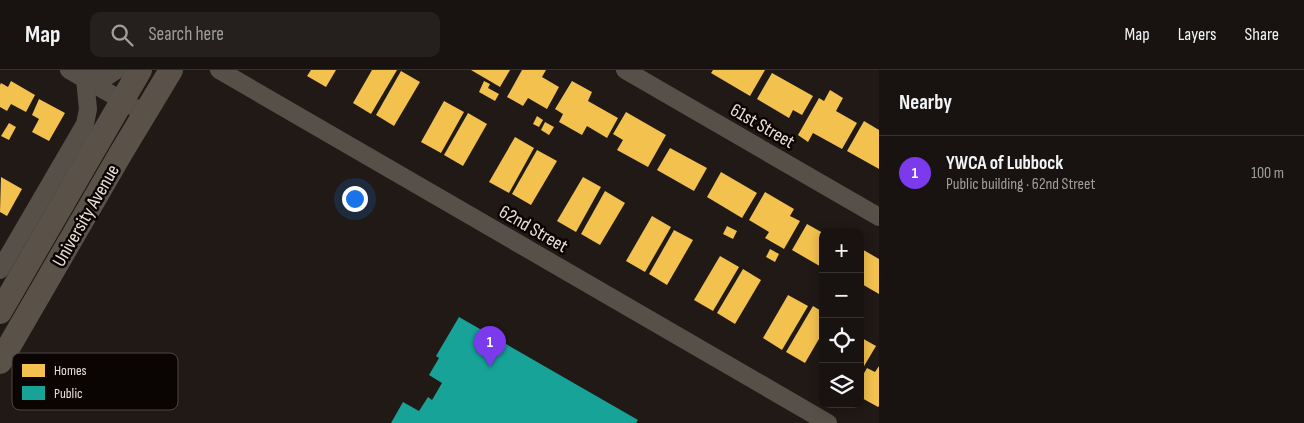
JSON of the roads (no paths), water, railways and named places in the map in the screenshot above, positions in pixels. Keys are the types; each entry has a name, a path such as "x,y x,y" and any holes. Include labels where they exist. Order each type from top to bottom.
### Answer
{"main road":[{"name":"University Avenue","path":"0,312 140,70"},
{"name":"University Avenue","path":"0,362 171,70"}],"street":[{"path":"69,70 144,114"},
{"path":"85,79 103,79 117,70"},
{"name":"62nd Street","path":"219,70 828,423"},
{"name":"61st Street","path":"625,70 879,217"},
{"path":"1,264 84,124 88,109 85,79"}],"place":[{"name":"YWCA of Lubbock","path":"490,367"}]}
